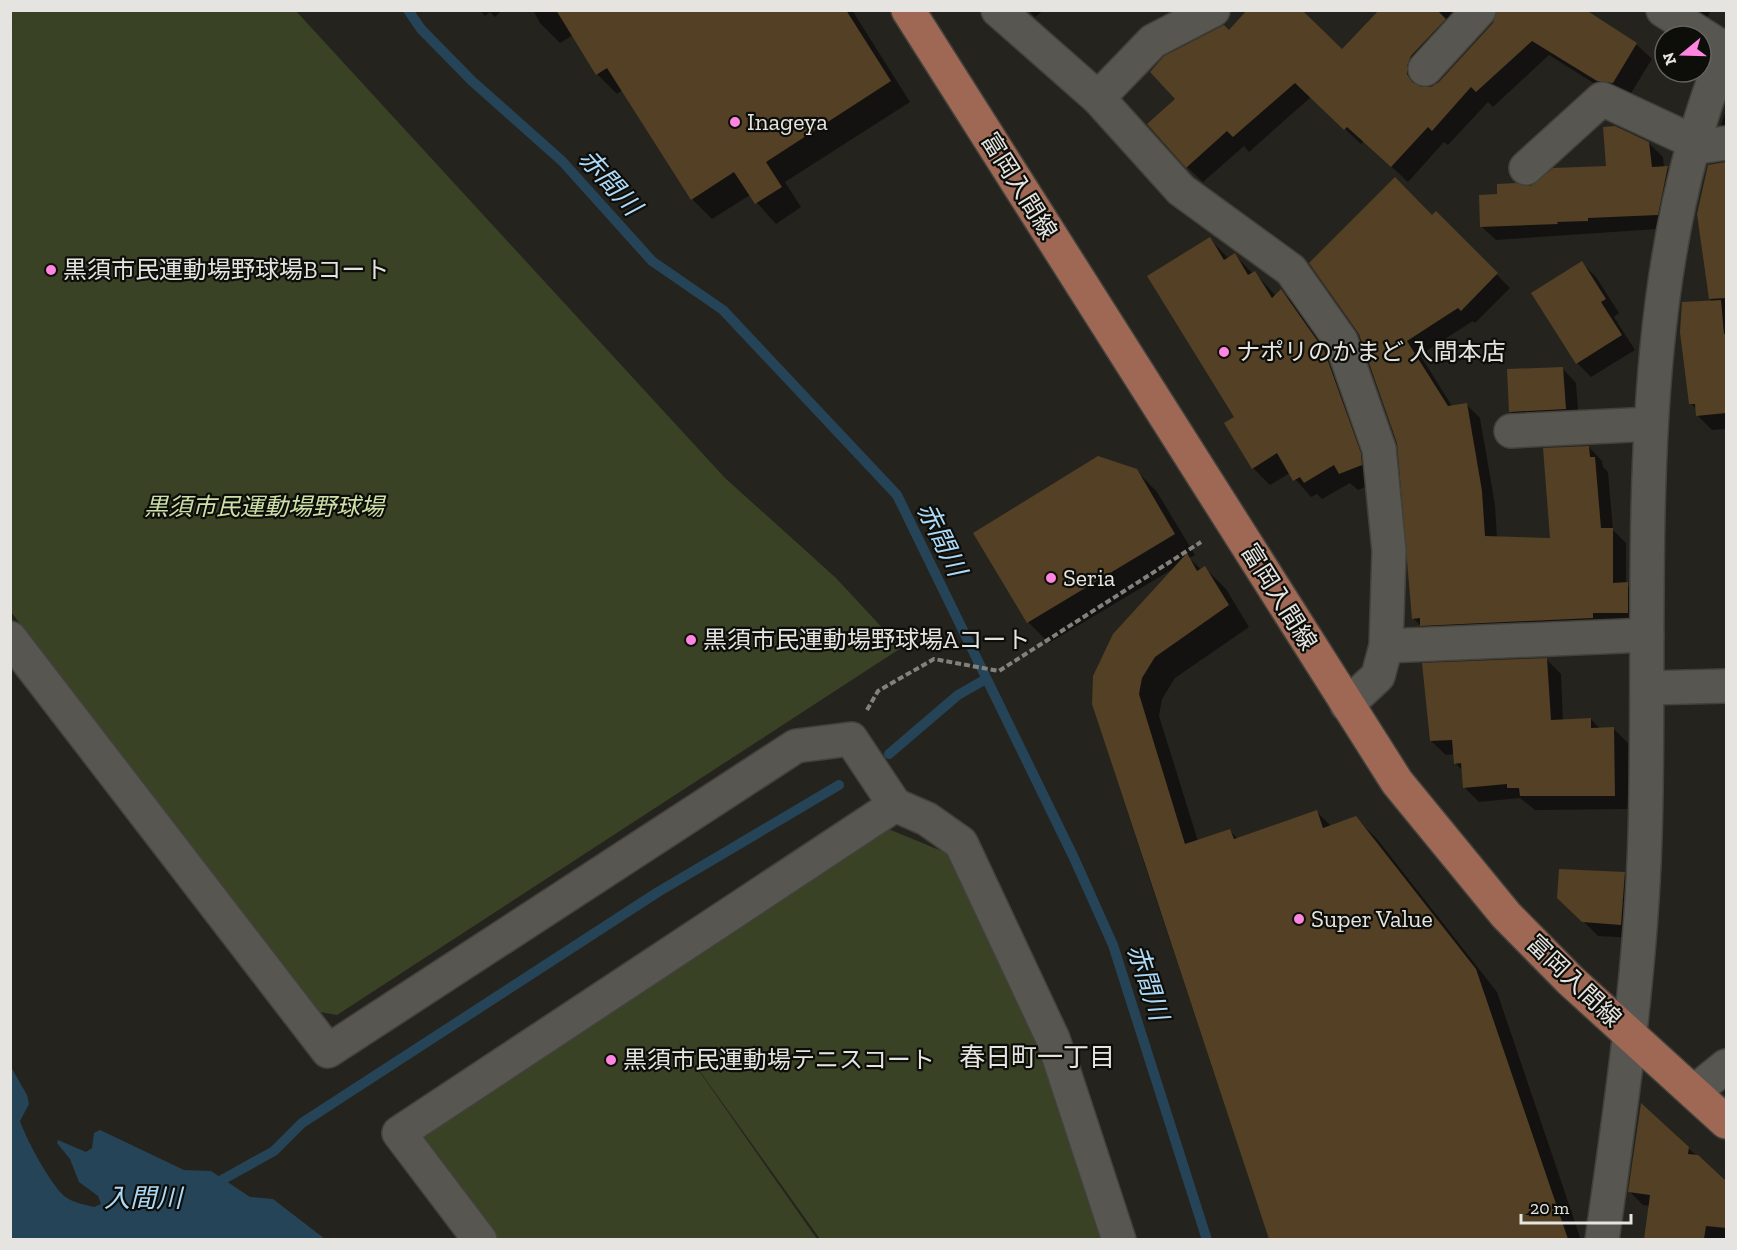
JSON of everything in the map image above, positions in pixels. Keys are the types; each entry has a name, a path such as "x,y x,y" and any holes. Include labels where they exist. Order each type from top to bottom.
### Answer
{"main road":[{"name":"富岡入間線","path":"908,10 1397,782 1506,915 1629,1035 1726,1122"}],"street":[{"path":"998,10 1098,98 1181,190 1291,270 1341,341 1379,449 1389,552 1386,646 1378,676 1347,705"},
{"path":"1098,98 1153,41 1213,10"},
{"path":"1425,69 1479,10"},
{"path":"1602,1239 1636,985 1645,839 1651,424 1666,290 1691,145 1726,50 1663,10"},
{"path":"1526,168 1602,99 1691,145 1726,143"},
{"path":"1511,431 1651,424"},
{"path":"1386,646 1647,635"},
{"path":"10,638 328,1051 796,746 851,740 895,805 927,819 961,843 1053,1039 1119,1239"},
{"path":"1647,688 1726,686"},
{"path":"480,1239 399,1133 895,805"},
{"path":"1694,1092 1726,1066"}],"path":[{"path":"851,740 878,691 934,659 999,671 1201,542"}],"green space":[{"name":"黒須市民運動場野球場","path":"11,11 296,11 725,478 836,578 901,648 337,1015 320,1012 11,612 10,27 23,17 11,26"},
{"path":"886,828 949,854 1042,1052 1105,1239 820,1239 671,1031 817,1239 496,1239 422,1140 423,1131"}],"water":[{"name":"入間川","path":"11,1067 27,1095 29,1104 20,1121 23,1129 54,1185 70,1200 94,1207 101,1204 98,1196 79,1182 70,1159 57,1143 58,1140 86,1152 92,1148 94,1133 100,1130 184,1170 211,1171 250,1197 273,1199 325,1239 11,1239"}],"building":[{"name":"Inageya","path":"556,10 846,10 891,81 766,162 782,187 755,204 734,172 691,200 607,68 596,75"},
{"path":"1247,10 1302,10 1342,49 1379,10 1437,10 1446,19 1411,56 1407,66 1407,74 1412,82 1422,87 1431,87 1439,82 1493,23 1497,10 1586,10 1637,43 1613,83 1597,81 1532,41 1476,92 1471,87 1432,131 1428,127 1391,167 1347,127 1344,130 1295,83 1233,137 1227,131 1186,168 1147,124 1175,99 1150,72 1164,56 1224,25 1229,30"},
{"path":"1615,126 1649,142 1652,167 1668,166 1658,215 1588,218 1588,221 1557,222 1558,224 1480,227 1479,195 1497,194 1497,184 1516,183 1531,186 1553,168 1606,166 1603,127"},
{"path":"1726,162 1726,298 1709,299 1697,214 1708,165"},
{"path":"1395,177 1432,215 1436,211 1498,273 1461,311 1458,308 1407,341 1448,406 1467,403 1482,491 1485,536 1550,538 1543,448 1589,446 1590,457 1595,457 1601,528 1613,528 1613,583 1628,582 1628,613 1593,613 1593,618 1420,626 1420,618 1412,619 1397,443 1359,334 1309,263"},
{"path":"1210,237 1224,260 1235,253 1248,275 1255,271 1272,298 1281,289 1324,350 1361,453 1362,465 1339,474 1334,465 1304,483 1300,477 1293,481 1277,453 1252,469 1224,423 1234,417 1147,276"},
{"path":"1582,261 1606,299 1601,302 1622,335 1576,364 1531,293"},
{"path":"1721,300 1724,334 1726,334 1726,413 1696,416 1695,404 1689,404 1680,332 1682,302"},
{"path":"1563,367 1566,409 1509,412 1507,369"},
{"name":"Seria","path":"1098,456 1137,469 1175,534 1027,623 973,533"},
{"name":"Super Value","path":"1187,553 1197,571 1205,566 1229,605 1155,657 1142,678 1139,694 1185,844 1230,829 1234,839 1317,810 1323,828 1356,816 1476,969 1568,1239 1269,1239 1092,704 1093,676 1113,634"},
{"path":"1547,658 1551,720 1591,718 1591,728 1614,727 1615,796 1520,796 1519,788 1507,788 1507,784 1463,788 1461,763 1454,764 1452,740 1430,741 1422,663"},
{"path":"1559,869 1625,872 1621,925 1582,922 1557,898"},
{"path":"1641,1103 1689,1147 1688,1154 1698,1155 1726,1181 1726,1228 1706,1226 1704,1239 1644,1239 1650,1195 1628,1192"}],"waterway":[{"name":"赤間川","path":"408,10 421,29 472,81 562,161 652,261 723,310 897,495 1074,858 1113,945 1207,1240"},
{"path":"889,754 958,695 986,679"},
{"path":"211,1186 274,1151 302,1123 658,892 839,785"}],"place":[{"name":"Inageya","path":"735,122"},
{"name":"黒須市民運動場野球場Bコート","path":"51,270"},
{"name":"ナポリのかまど 入間本店","path":"1224,352"},
{"name":"Seria","path":"1051,578"},
{"name":"黒須市民運動場野球場Aコート","path":"691,640"},
{"name":"Super Value","path":"1299,919"},
{"name":"黒須市民運動場テニスコート","path":"611,1060"}],"district":[{"name":"春日町一丁目","path":"1037,1057"}]}
